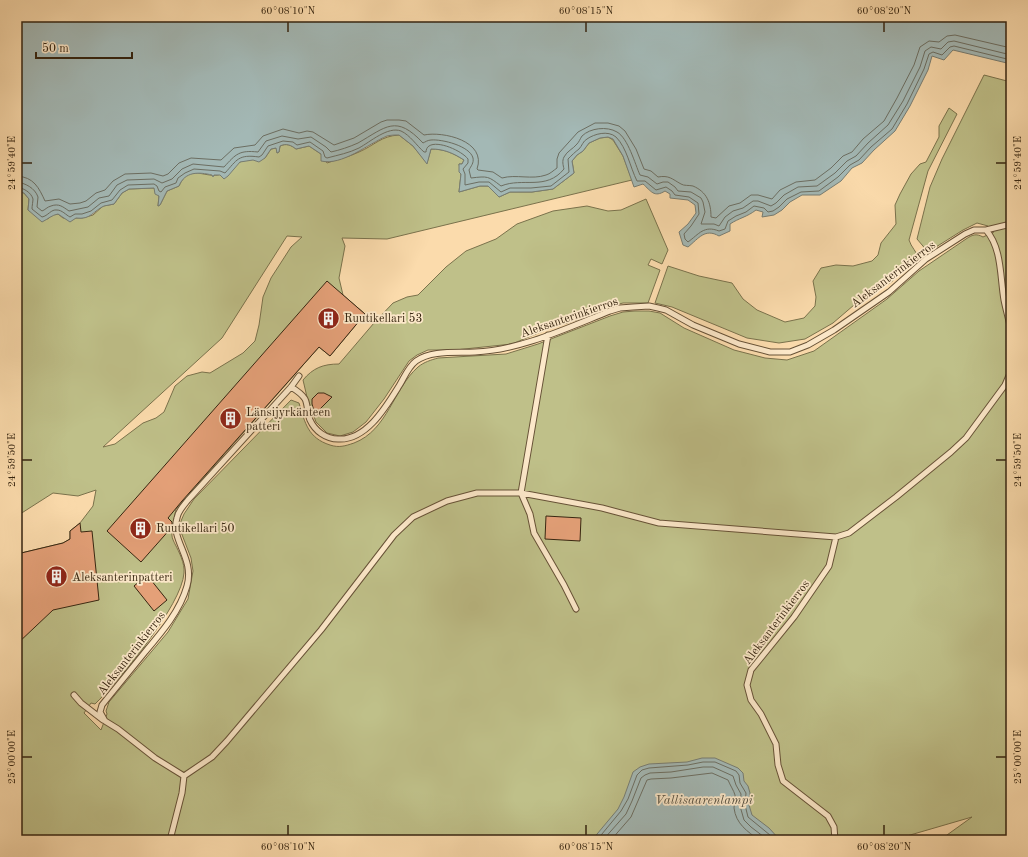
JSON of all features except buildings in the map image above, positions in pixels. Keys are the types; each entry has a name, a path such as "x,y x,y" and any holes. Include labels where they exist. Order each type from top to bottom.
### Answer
{"lane":[{"name":"Aleksanterinkierros","path":"291,387 304,399 310,420 320,432 332,439 348,439 356,436 366,429 388,403 408,369 414,362 421,358 440,354 498,350 534,341 620,308 649,306 666,310 693,325 739,344 770,352 790,352 808,345 834,330 889,292 926,259 965,234 974,230 986,230 1011,224"},
{"path":"986,230 991,235 999,259 1004,298 1011,330"},
{"path":"548,335 522,493 530,514 534,533 576,609"},
{"path":"170,840 182,793 184,776 212,757 227,741 321,630 394,535 413,517 447,501 477,493 522,493 602,508 659,523 836,537 849,532 896,497 966,438 1005,385 1011,371"},
{"name":"Aleksanterinkierros","path":"105,721 100,712 102,706 167,626 178,608 186,589 189,567 176,530 177,517 179,513 188,500 291,387 299,376"},
{"name":"Aleksanterinkierros","path":"835,840 834,827 828,816 783,781 778,765 776,744 761,714 751,700 747,685 751,670 794,618 829,566 836,537"},
{"path":"74,695 105,721 156,758 184,776"}],"green space":[{"path":"984,75 1007,81 1008,77 1011,77 1011,840 940,840 972,817 893,840 17,840 17,554 63,543 70,539 70,531 80,523 93,506 96,490 78,496 53,493 17,516 17,191 24,193 29,199 28,210 48,219 53,214 58,214 63,218 82,218 93,215 103,206 114,204 122,193 129,189 154,188 159,196 158,206 160,205 167,191 179,186 183,179 188,175 193,173 210,175 221,174 240,162 265,158 271,149 277,148 277,153 282,145 292,146 296,149 309,146 321,154 327,163 355,154 387,137 399,135 413,146 427,163 431,149 448,152 464,160 462,164 459,164 461,174 459,192 480,186 488,186 499,197 510,192 532,192 553,189 574,173 572,161 589,143 600,138 608,137 613,140 623,156 632,180 387,239 342,238 345,246 339,278 343,295 365,314 330,356 319,347 176,509 172,534 184,565 181,587 173,604 148,642 106,693 95,704 91,703 84,713 101,730 107,714 106,711 109,702 168,632 188,599 193,571 191,558 181,532 181,521 184,514 194,499 291,400 299,403 308,429 317,438 333,446 348,445 365,437 375,429 383,419 409,376 425,362 438,358 506,354 538,344 623,312 649,311 660,313 684,328 734,350 765,358 787,360 814,351 887,299 919,271 970,236 978,235 983,237 994,232 988,226 977,223 928,252 917,239 930,187 942,159","holes":["287,236 302,237 291,247 271,278 263,297 255,341 243,353 210,373 202,372 187,376 175,386 164,412 156,418 143,423 115,444 103,447 222,338"]},
{"path":"949,108 957,114 928,171 909,240 919,259 890,283 854,305 833,323 805,339 779,343 747,338 672,307 655,303 668,266 699,276 732,283 743,299 757,310 785,322 804,318 815,306 816,297 813,281 821,268 836,265 853,266 872,261 878,255 881,243 896,224 895,205 900,194 911,174 920,164 926,162 939,137 939,126"},
{"path":"646,199 668,250 662,264 651,259 648,265 660,270 648,303 623,303 603,308 580,319 548,329 512,344 455,350 428,350 409,361 384,399 366,422 353,432 340,436 327,433 316,422 307,397 303,380 311,372 319,368 339,364 393,303 407,297 418,295 446,267 466,251 496,239 517,224 553,211 587,206 608,211 621,210"}],"water":[{"path":"17,17 1011,17 1011,64 953,50 944,60 932,56 928,70 910,106 895,131 862,163 852,168 841,181 820,195 802,195 790,202 774,215 762,217 763,212 756,210 730,224 730,231 719,236 710,233 702,235 688,247 683,245 679,232 688,224 696,213 695,205 688,200 670,198 670,194 665,191 655,194 643,184 634,187 623,156 613,139 608,137 600,138 589,143 572,161 574,173 553,189 532,192 510,192 499,197 488,186 480,186 459,192 461,174 459,172 459,164 462,164 464,160 448,152 431,149 427,164 413,146 399,135 393,135 387,136 346,157 329,162 321,161 321,154 309,146 296,149 292,146 282,145 280,146 279,152 277,153 276,148 271,149 265,158 259,162 253,160 240,162 224,179 220,175 214,175 213,177 212,175 197,173 189,175 179,186 167,191 160,205 158,206 159,196 155,194 154,188 129,189 122,193 114,204 104,206 85,218 76,218 70,222 58,214 42,222 28,210 29,199 24,193 17,191"},
{"name":"Vallisaarenlampi","path":"702,758 715,758 738,768 743,773 744,781 748,786 750,793 749,805 752,815 769,828 780,840 592,840 618,809 633,772 640,767 649,764 687,762"}],"ferry route":[{"path":"1002,17 1011,20"}],"place":[{"name":"Ruutikellari 53","path":"328,318"},
{"name":"Länsijyrkänteen patteri","path":"231,419"},
{"name":"Ruutikellari 50","path":"141,528"},
{"name":"Aleksanterinpatteri","path":"57,577"}]}
